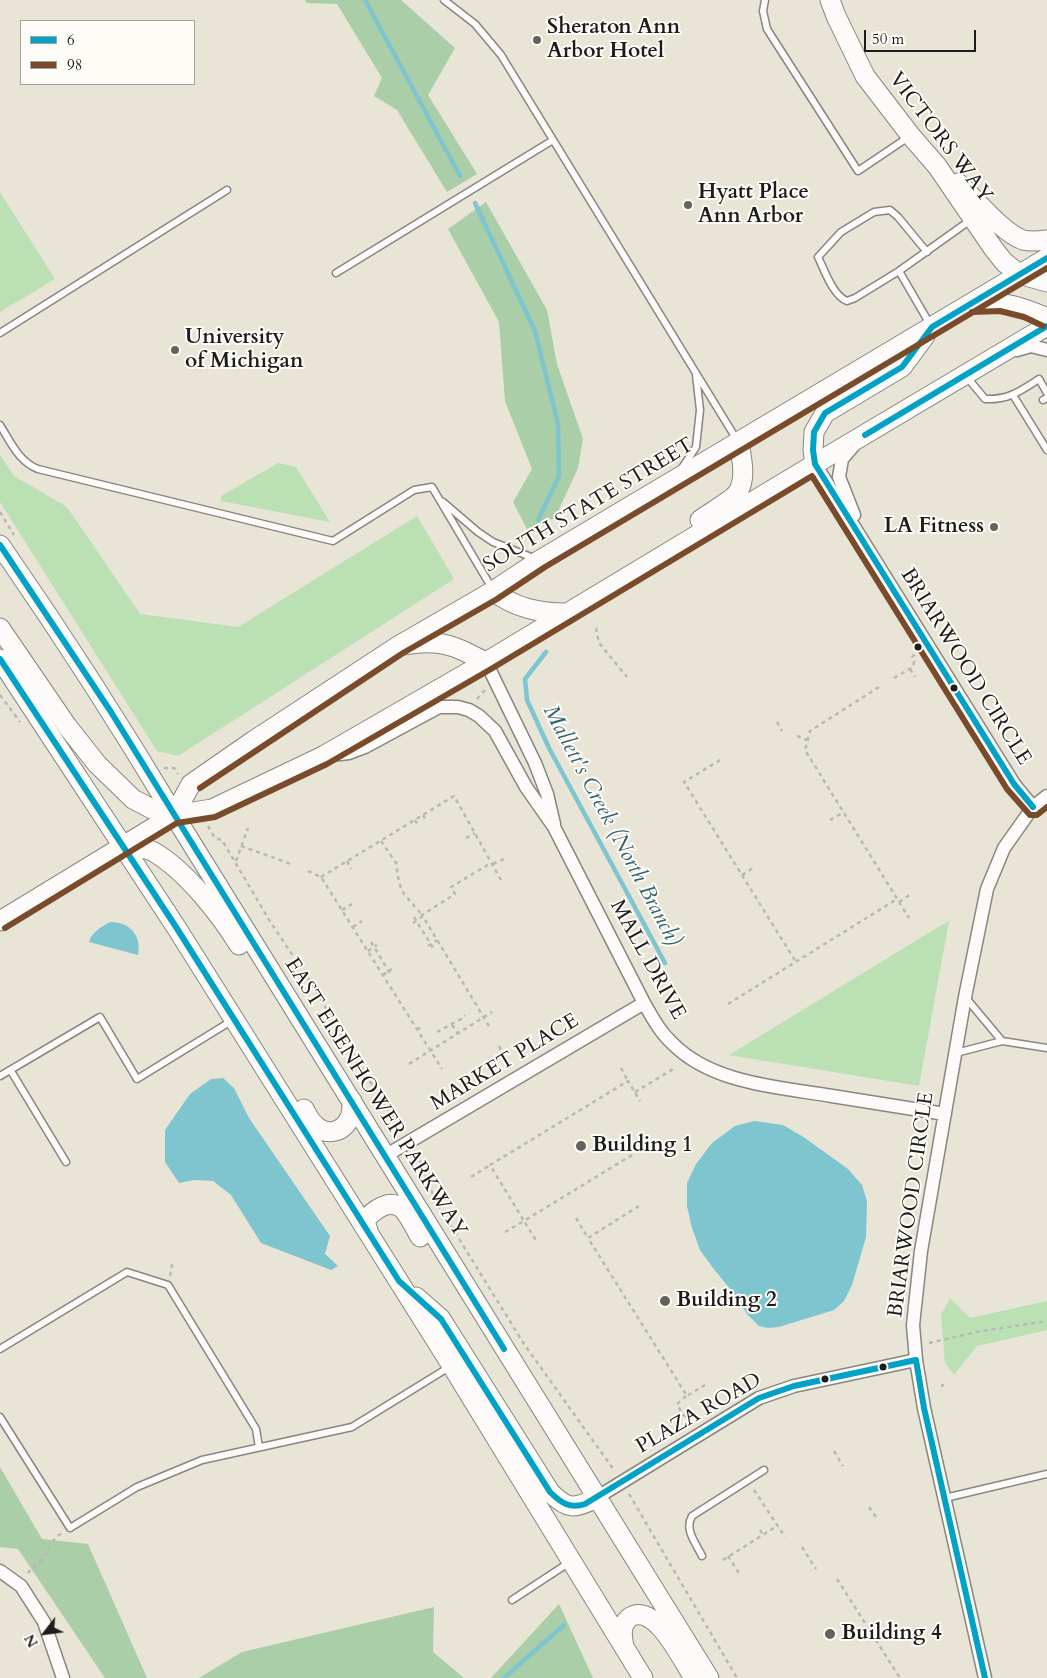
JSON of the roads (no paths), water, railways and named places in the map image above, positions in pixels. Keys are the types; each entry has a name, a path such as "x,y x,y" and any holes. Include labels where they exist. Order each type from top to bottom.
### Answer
{"main road":[{"name":"VICTORS WAY","path":"830,0 865,76 911,136 937,166 993,248 1004,262 1019,274"},
{"path":"937,166 968,192 998,222 1014,234 1024,240 1047,240"},
{"path":"993,248 997,268 995,288"},
{"name":"SOUTH STATE STREET","path":"174,815 191,784 398,646 494,591 540,560 1047,258"},
{"path":"1019,274 1047,282"},
{"path":"972,303 1001,302 1027,309 1047,318"},
{"name":"SOUTH STATE STREET","path":"0,920 174,815 212,809 323,756 486,662 1047,326"},
{"path":"815,464 812,450 814,432 825,413 902,366 932,327"},
{"path":"626,578 668,541 737,493 743,469 739,442"},
{"name":"EAST EISENHOWER PARKWAY","path":"0,545 53,622 137,754 709,1678"},
{"path":"0,559 93,701 137,754"},
{"path":"494,591 502,598 528,609 566,613"},
{"path":"0,628 67,726 97,764 133,799 152,809 174,815"},
{"path":"398,646 443,644 455,647 486,662"},
{"path":"0,658 124,846 368,1231 644,1678"},
{"path":"124,846 143,848 153,852 175,868 210,905 229,928 293,1032 332,1070"},
{"path":"176,927 209,956 314,1125 324,1132 333,1132 345,1126 351,1116 352,1101"},
{"path":"368,1231 365,1221 377,1209 392,1205 402,1209 492,1350 523,1379"},
{"path":"398,1281 441,1319 550,1492 562,1503 576,1507 596,1498"},
{"path":"624,1647 621,1631 626,1621 633,1616 641,1614 651,1617 660,1625 694,1678"}],"street":[{"path":"1000,354 1031,346 1047,350"},
{"path":"859,438 842,459 839,477 866,545"},
{"path":"815,464 866,545"},
{"name":"BRIARWOOD CIRCLE","path":"866,545 1014,784 1033,807"},
{"name":"MALL DRIVE","path":"486,662 535,763 547,794 554,827"},
{"name":"MALL DRIVE","path":"323,756 349,753 439,707 448,706 469,710 479,716 495,731 526,788 554,827 644,1003 661,1031 672,1044 695,1061 720,1073 762,1085 945,1114"},
{"name":"BRIARWOOD CIRCLE","path":"985,1678 924,1408 916,1360 913,1325 921,1251 965,997 987,889 1004,848 1033,807 1047,796"},
{"name":"MARKET PLACE","path":"385,1156 410,1143 644,1003"},
{"name":"PLAZA ROAD","path":"596,1498 759,1398 794,1386 916,1360"},
{"path":"0,1571 21,1586 44,1622 63,1678"}],"lane":[{"path":"444,0 475,24 501,55 739,442"},
{"path":"765,0 763,11 767,29 858,172 911,136"},
{"path":"336,272 553,140"},
{"path":"0,333 226,190"},
{"path":"926,252 898,216 890,210 874,212 840,232 818,257 830,283 841,299 846,301 855,298 899,271 973,219"},
{"path":"899,271 932,327"},
{"path":"672,482 696,447 700,410 696,371"},
{"path":"966,375 985,399 997,400 1013,396 1039,379 1047,393"},
{"path":"1013,396 1027,411 1041,433 1047,450"},
{"path":"0,425 22,458 32,467 333,541 414,490 432,487 494,591"},
{"path":"438,498 478,532 493,542 540,560"},
{"path":"965,997 1002,1041"},
{"path":"0,1076 100,1017 137,1079 234,1020"},
{"path":"956,1053 1002,1041 1047,1048"},
{"path":"11,1071 66,1162"},
{"path":"0,1349 127,1272 168,1284 256,1429 258,1447"},
{"path":"0,1417 70,1528 142,1485 202,1460 352,1427 452,1366"},
{"path":"702,1556 689,1530 688,1523 692,1516 764,1470"},
{"path":"945,1498 1047,1474"},
{"path":"512,1600 571,1561"}],"water":[{"path":"111,922 124,924 133,931 138,942 138,955 89,942 98,930"},
{"path":"223,1078 234,1088 249,1118 330,1236 325,1254 338,1266 331,1270 261,1243 231,1195 213,1181 194,1180 179,1183 165,1162 165,1130 190,1094 211,1079"},
{"path":"754,1121 783,1125 805,1138 848,1169 862,1185 867,1201 866,1237 852,1285 844,1301 834,1310 779,1327 768,1328 759,1326 747,1314 735,1295 700,1250 687,1206 687,1183 696,1164 712,1143 735,1126"}],"waterway":[{"name":"Mallett's Creek (North Branch)","path":"365,0 460,176"},
{"name":"Mallett's Creek (North Branch)","path":"475,203 535,331 558,424 559,476 538,520"},
{"name":"Mallett's Creek (North Branch)","path":"546,652 525,679 527,700 549,748 665,963"},
{"name":"Mallett's Creek (North Branch)","path":"504,1678 564,1625"}],"place":[{"name":"Sheraton Ann Arbor Hotel","path":"537,40"},
{"name":"Hyatt Place Ann Arbor","path":"688,205"},
{"name":"University of Michigan","path":"175,350"},
{"name":"LA Fitness","path":"994,527"},
{"name":"Building 1","path":"581,1146"},
{"name":"Building 2","path":"665,1301"},
{"name":"Building 4","path":"830,1634"}]}
